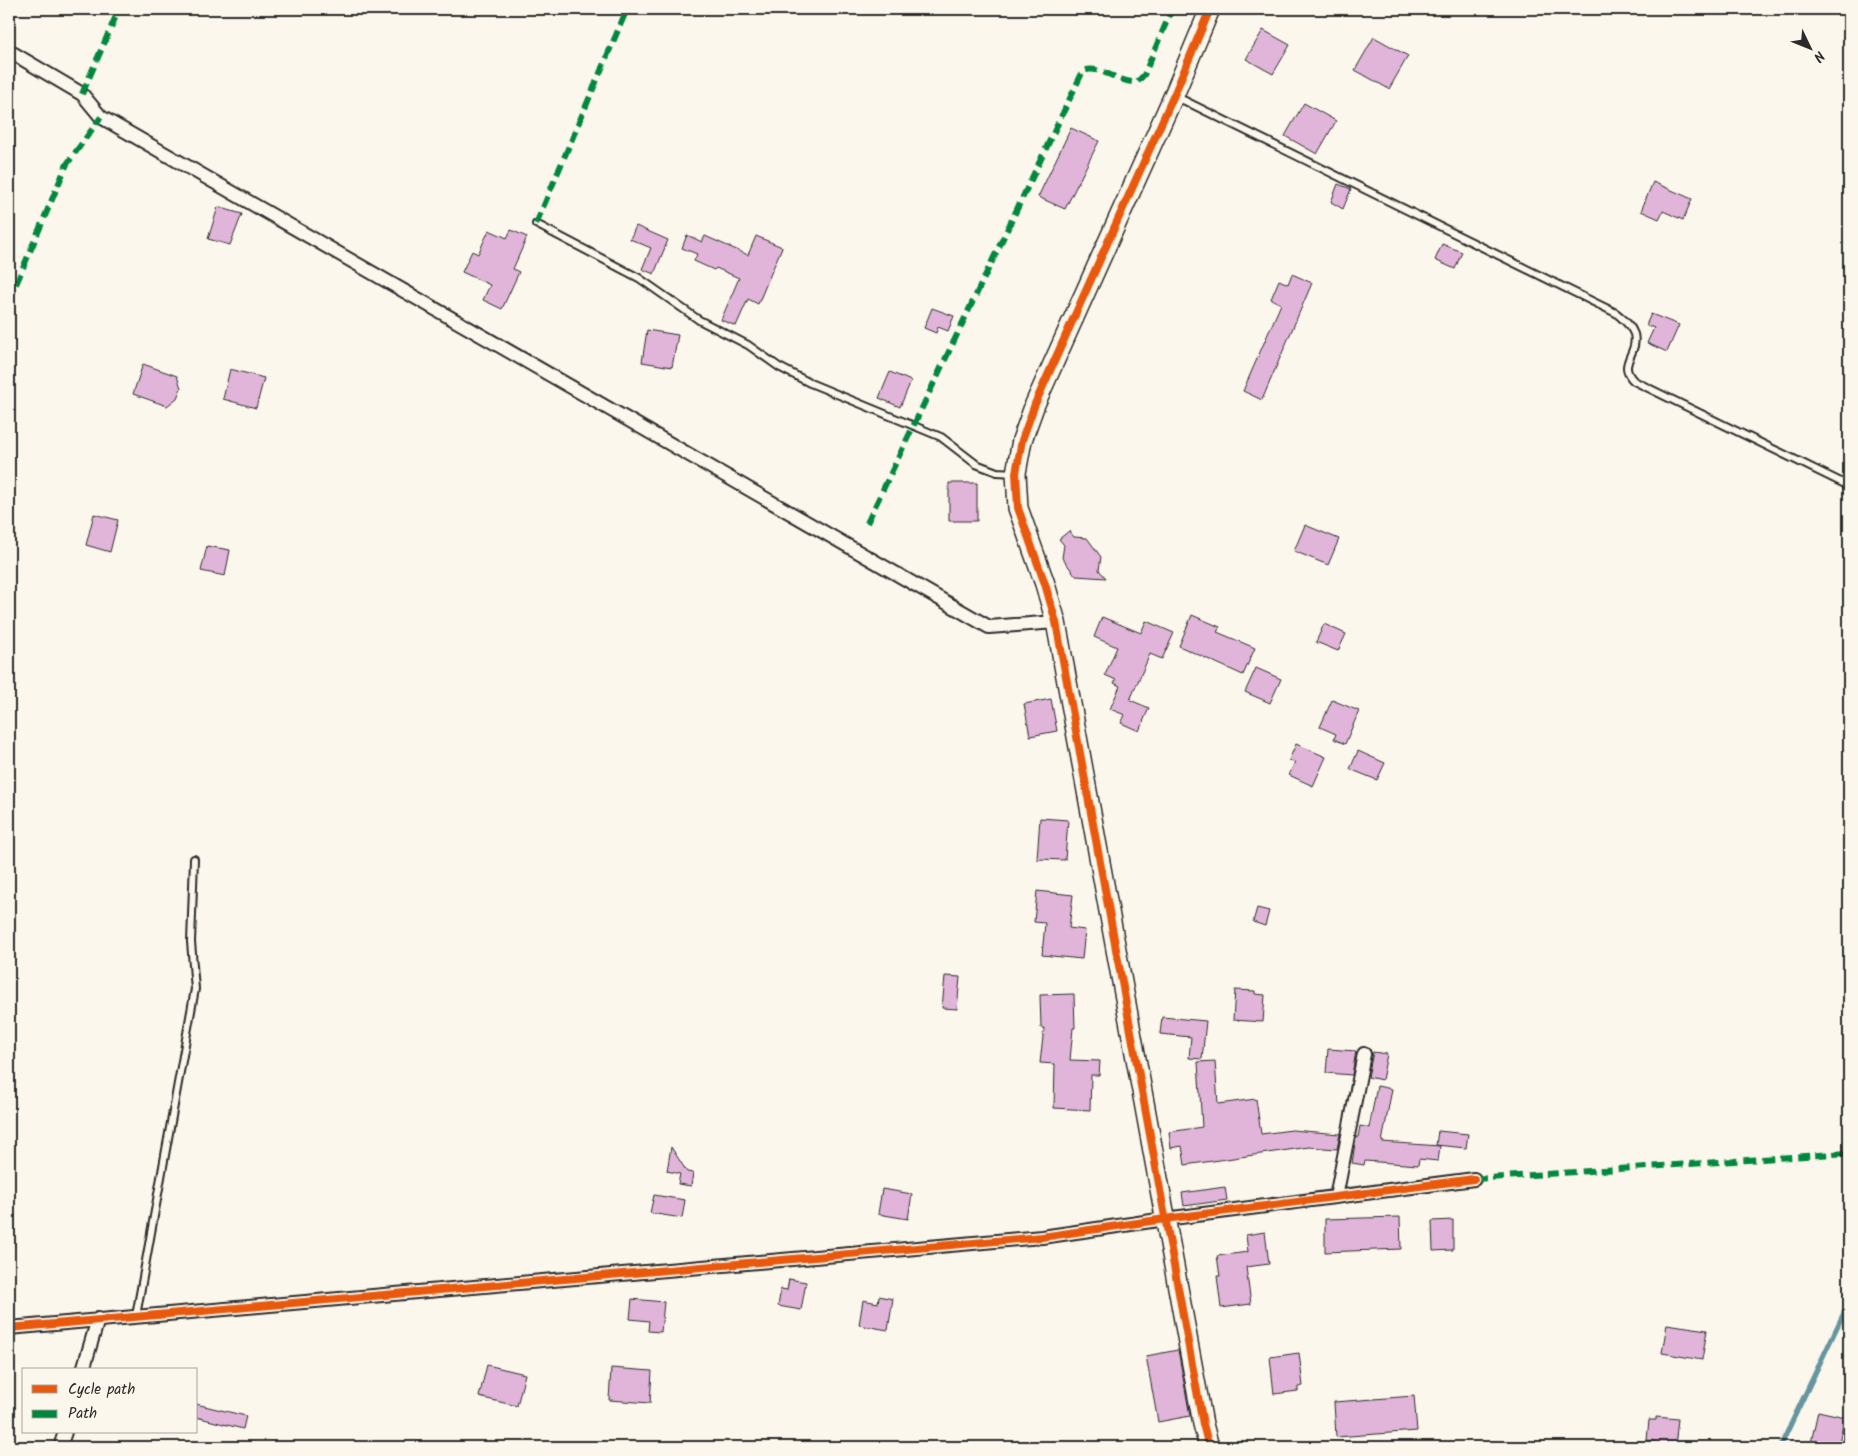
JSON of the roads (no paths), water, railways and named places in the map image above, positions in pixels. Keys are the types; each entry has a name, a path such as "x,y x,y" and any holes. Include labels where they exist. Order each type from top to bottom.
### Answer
{"street":[{"path":"1209,1447 1203,1424 1056,622 1045,584 1018,508 1016,473 1022,440 1035,404 1174,96 1210,9"},
{"path":"9,51 82,94 101,117 989,627 1056,622"},
{"path":"1336,1197 1364,1054"},
{"path":"9,1328 1042,1237 1165,1219 1474,1180"},
{"path":"84,1368 98,1319"},
{"path":"60,1447 64,1434"}],"lane":[{"path":"1174,96 1616,313 1627,322 1634,333 1634,344 1626,369 1628,376 1634,381 1849,486"},
{"path":"536,224 639,278 698,320 748,344 779,367 810,383 941,437 976,464 997,472 1016,473"},
{"path":"136,1316 195,989 191,942 194,859"},
{"path":"1848,1447 1849,1438"}],"waterway":[{"path":"1780,1447 1849,1302"}]}
